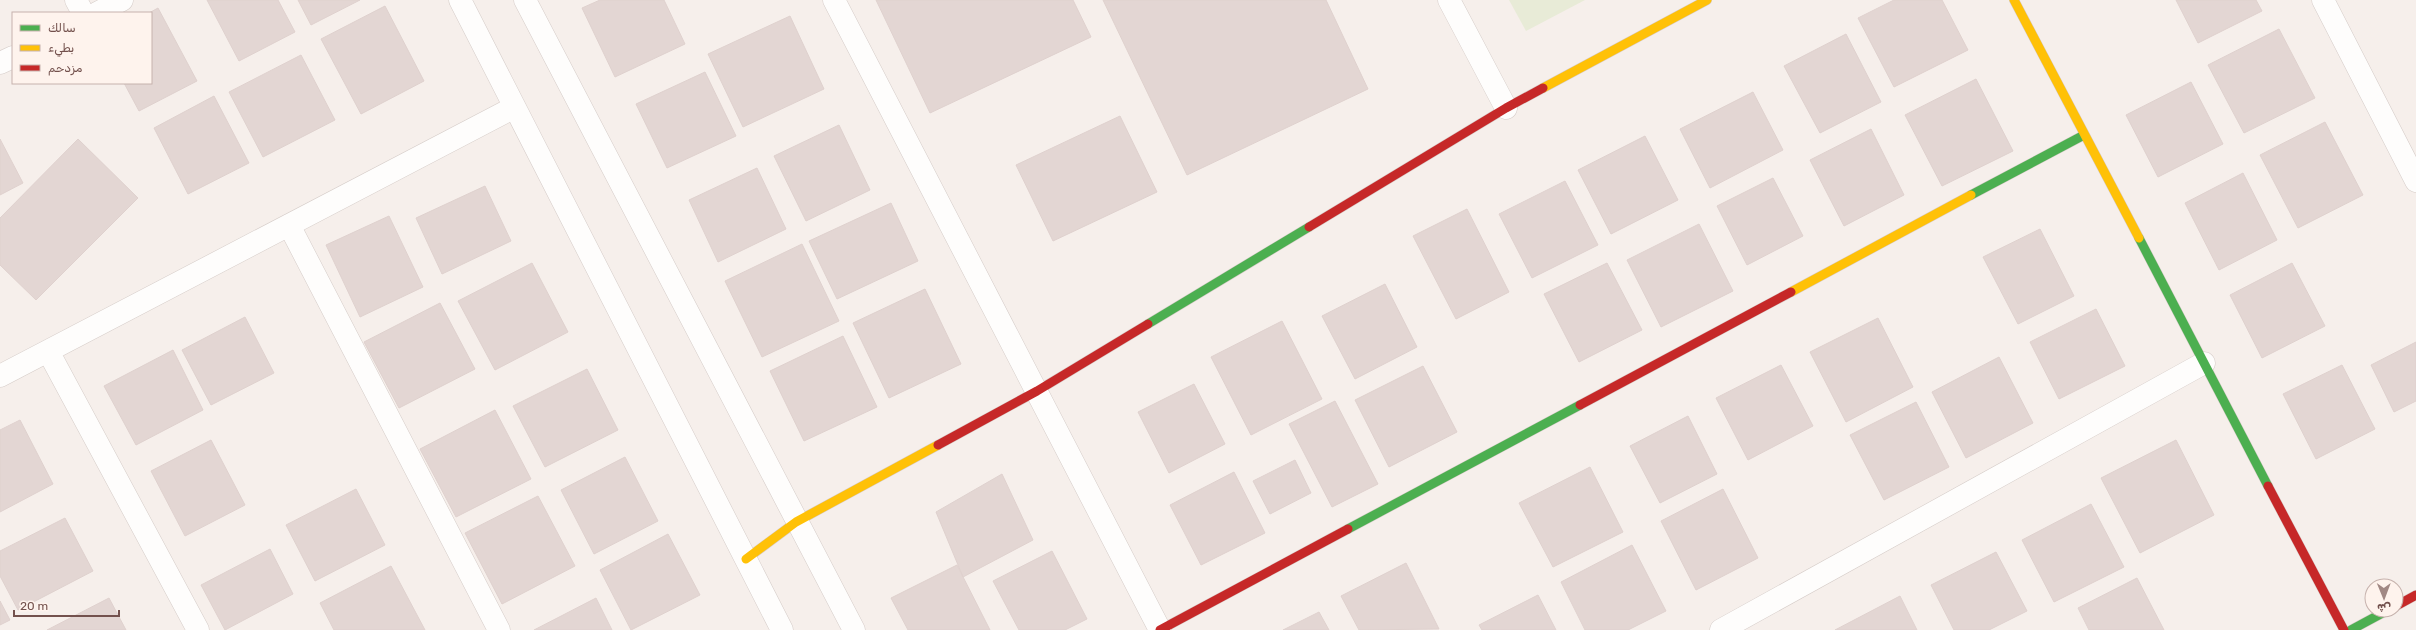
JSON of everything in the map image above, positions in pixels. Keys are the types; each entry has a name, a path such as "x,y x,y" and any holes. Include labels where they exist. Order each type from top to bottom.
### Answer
{"street":[{"path":"76,0 82,12"},
{"path":"99,12 122,0"},
{"path":"460,0 513,108 782,630"},
{"path":"525,0 796,522 854,630"},
{"path":"834,0 1160,630 2084,135"},
{"path":"1449,0 1506,108"},
{"path":"746,559 796,522 1037,391 1506,108 1707,0"},
{"path":"2014,0 2344,630"},
{"path":"2323,0 2416,180"},
{"path":"0,63 12,57"},
{"path":"0,376 513,108"},
{"path":"289,225 499,630"},
{"path":"48,351 198,630"},
{"path":"1721,630 2204,363"},
{"path":"2404,602 2416,595"},
{"path":"2351,630 2373,618"}],"green space":[{"path":"1509,0 1585,0 1526,31"}],"building":[{"path":"207,0 278,0 295,32 239,61"},
{"path":"298,0 360,0 311,25"},
{"path":"600,0 664,0 685,44 615,77 582,8"},
{"path":"876,0 1073,0 1091,37 930,113"},
{"path":"1103,0 1326,0 1368,89 1187,175"},
{"path":"1894,0 1942,0 1968,50 1894,87 1858,18"},
{"path":"2176,0 2256,0 2262,11 2198,43"},
{"path":"385,6 424,81 361,114 321,39"},
{"path":"158,8 197,81 139,111 125,84 152,84 151,12"},
{"path":"790,16 824,89 743,127 708,54"},
{"path":"2279,29 2315,98 2244,133 2208,65"},
{"path":"1846,34 1881,102 1820,133 1784,66"},
{"path":"301,55 335,120 263,157 229,92"},
{"path":"705,72 736,136 667,168 636,104"},
{"path":"1976,79 2013,151 1942,186 1905,115"},
{"path":"2191,82 2223,144 2158,177 2126,115"},
{"path":"1753,92 1783,150 1710,188 1680,129"},
{"path":"214,96 249,163 188,194 154,128"},
{"path":"1120,116 1157,192 1053,241 1016,165"},
{"path":"2325,122 2363,195 2298,228 2260,155"},
{"path":"839,125 870,190 806,221 774,156"},
{"path":"1871,129 1904,195 1844,226 1810,160"},
{"path":"1645,136 1678,200 1611,234 1578,170"},
{"path":"0,139 23,183 0,195"},
{"path":"78,139 138,198 36,300 0,265 0,218"},
{"path":"757,168 786,229 718,262 689,200"},
{"path":"2243,173 2277,240 2219,270 2185,203"},
{"path":"1773,178 1803,236 1747,265 1717,206"},
{"path":"1565,181 1598,245 1532,278 1499,214"},
{"path":"485,186 511,241 442,274 416,218"},
{"path":"891,203 918,261 837,299 809,241"},
{"path":"1467,209 1509,292 1456,319 1413,236"},
{"path":"389,216 423,287 360,317 326,245"},
{"path":"1699,224 1733,291 1661,327 1627,260"},
{"path":"2040,229 2074,296 2018,324 1983,257"},
{"path":"802,244 839,321 762,357 725,281"},
{"path":"532,263 568,332 495,370 458,301"},
{"path":"1607,263 1642,330 1579,362 1544,294"},
{"path":"2292,263 2325,326 2262,358 2230,295"},
{"path":"1385,284 1417,347 1355,379 1322,316"},
{"path":"925,289 961,364 889,398 853,323"},
{"path":"440,303 475,369 399,408 364,342"},
{"path":"2096,309 2125,366 2059,399 2030,342"},
{"path":"245,317 274,373 211,405 182,350"},
{"path":"1878,318 1913,387 1846,422 1810,352"},
{"path":"1282,321 1322,399 1251,435 1211,357"},
{"path":"843,336 877,407 804,441 770,371"},
{"path":"2416,342 2416,401 2394,412 2371,365"},
{"path":"173,350 203,410 136,445 104,386"},
{"path":"1999,357 2033,423 1966,458 1932,392"},
{"path":"1781,365 1813,426 1748,460 1716,398"},
{"path":"2342,365 2375,429 2316,459 2283,394"},
{"path":"1423,366 1457,432 1389,467 1355,400"},
{"path":"587,369 618,430 545,467 513,406"},
{"path":"1194,384 1225,444 1169,473 1138,412"},
{"path":"1335,401 1378,484 1332,507 1289,424"},
{"path":"1916,402 1949,467 1884,500 1850,435"},
{"path":"495,410 531,479 456,517 420,449"},
{"path":"1688,416 1717,474 1660,503 1630,446"},
{"path":"20,420 53,484 0,512 0,430"},
{"path":"211,440 245,505 185,536 151,471"},
{"path":"2176,440 2214,515 2140,553 2101,478"},
{"path":"625,457 658,521 594,554 561,490"},
{"path":"1295,460 1311,493 1270,514 1253,481"},
{"path":"1590,467 1623,532 1553,567 1519,503"},
{"path":"1234,472 1265,533 1201,565 1170,505"},
{"path":"1002,474 1033,540 963,577 936,512"},
{"path":"356,489 385,545 315,581 286,525"},
{"path":"1723,489 1758,558 1696,590 1661,521"},
{"path":"538,496 575,566 502,604 465,533"},
{"path":"2091,504 2124,567 2054,602 2022,540"},
{"path":"65,518 93,571 18,610 0,576 0,551"},
{"path":"668,534 700,595 631,630 600,570"},
{"path":"1632,545 1666,611 1628,630 1585,630 1561,582"},
{"path":"270,549 293,594 225,630 201,585"},
{"path":"1052,551 1087,619 1065,630 1019,630 993,581"},
{"path":"1996,552 2027,611 1989,630 1954,630 1931,585"},
{"path":"1406,563 1439,629 1359,630 1341,596"},
{"path":"957,565 990,630 908,630 891,598"},
{"path":"391,566 425,630 334,630 320,603"},
{"path":"2137,578 2164,630 2089,630 2078,608"},
{"path":"1538,595 1556,630 1482,630 1479,625"},
{"path":"1900,596 1917,630 1835,630"},
{"path":"109,598 126,630 47,630"},
{"path":"596,598 612,630 534,630"},
{"path":"0,601 10,620 0,625"},
{"path":"1319,612 1329,630 1283,630"}],"traffic: fast":[{"path":"1971,195 2084,135"},
{"path":"1148,324 1309,227"},
{"path":"2139,238 2268,486"},
{"path":"1348,529 1580,405"},
{"path":"2351,630 2373,618"}],"traffic: slow":[{"path":"1543,88 1707,0"},
{"path":"2014,0 2139,238"},
{"path":"1791,292 1971,195"},
{"path":"746,559 796,522 938,445"}],"traffic: jam":[{"path":"1309,227 1506,108 1543,88"},
{"path":"1580,405 1791,292"},
{"path":"938,445 1037,391 1148,324"},
{"path":"2268,486 2344,630"},
{"path":"1160,630 1348,529"},
{"path":"2404,602 2416,595"}]}
